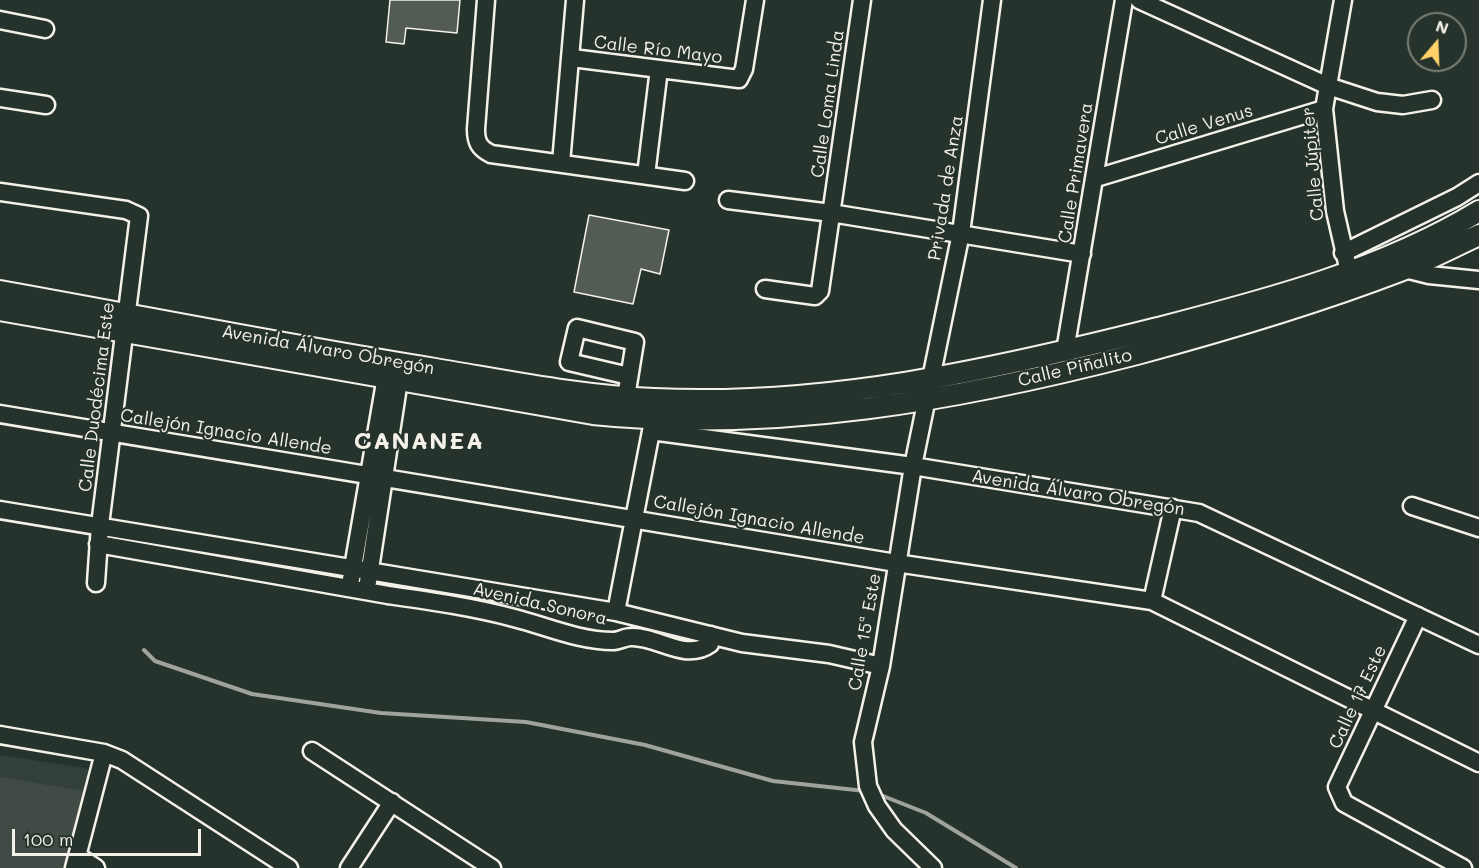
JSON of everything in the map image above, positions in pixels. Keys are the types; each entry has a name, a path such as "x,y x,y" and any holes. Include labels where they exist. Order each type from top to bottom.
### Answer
{"main road":[{"name":"Calle Piñalito","path":"1398,262 1479,211"},
{"name":"Calle Piñalito","path":"654,416 740,399 811,395 931,380 1065,351 1201,316 1348,271 1398,262 1479,234"},
{"name":"Calle Piñalito","path":"654,416 741,420 813,416 927,400 1068,372 1206,336 1348,271"},
{"name":"Avenida Álvaro Obregón","path":"0,291 127,323 393,372 593,414 654,416"},
{"name":"Avenida Álvaro Obregón","path":"0,310 127,323"},
{"name":"Avenida Álvaro Obregón","path":"393,372 626,397 654,416"}],"street":[{"path":"486,0 476,141 482,150 491,154 685,180"},
{"path":"561,163 572,58 575,0"},
{"name":"Calle Río Mayo","path":"572,58 738,79 744,69 755,0"},
{"name":"Calle Loma Linda","path":"765,289 815,296 822,280 862,0"},
{"name":"Privada de Anza","path":"931,380 961,233 992,0"},
{"name":"Calle Primavera","path":"1065,351 1096,178 1124,0"},
{"path":"1139,0 1328,86 1386,103 1403,105 1432,100"},
{"name":"Calle Júpiter","path":"1343,0 1324,109 1335,212 1348,271"},
{"path":"0,20 45,29"},
{"path":"646,175 659,69"},
{"path":"0,98 46,105"},
{"name":"Calle Venus","path":"1096,178 1324,109"},
{"path":"1348,271 1479,183"},
{"name":"Calle Duodécima Este","path":"0,192 126,210 139,216 100,525 96,582"},
{"path":"728,200 831,213 1082,254"},
{"path":"1398,262 1479,280"},
{"path":"350,588 361,570 393,372"},
{"path":"626,397 629,376"},
{"name":"Calle 15ª Este","path":"931,380 896,563 881,666 863,742 868,786 877,806 894,830 933,868"},
{"name":"Callejón Ignacio Allende","path":"0,414 896,563 1152,602 1479,763"},
{"path":"616,612 654,416"},
{"name":"Avenida Álvaro Obregón","path":"654,416 913,466 1199,513 1221,521 1479,645"},
{"path":"1412,507 1479,528"},
{"path":"1152,602 1173,508"},
{"path":"0,510 361,570"},
{"name":"Avenida Sonora","path":"98,544 436,601 515,618 563,633 614,641 631,637 673,648 696,651 710,644 711,635"},
{"path":"361,570 366,591"},
{"name":"Avenida Sonora","path":"361,570 616,612 742,643 819,653 881,666"},
{"name":"Calle 17 Este","path":"1418,616 1337,787 1344,803 1463,868"},
{"path":"0,735 105,753 122,760 289,868"},
{"path":"312,751 492,868"},
{"path":"96,868 76,862 105,753"},
{"path":"349,868 392,802"}],"shaded area":[{"path":"0,755 90,769 89,792 0,868"},
{"path":"0,777 89,792 66,868 0,868"}],"building":[{"path":"390,0 460,0 457,33 406,28 404,44 386,42"},
{"path":"589,215 669,230 660,274 641,269 633,304 574,292"}],"waterway":[{"path":"144,650 155,661 252,694 381,713 526,722 645,745 773,781 865,791"},
{"path":"878,794 926,813 1016,868"}],"district":[{"name":"CANANEA","path":"419,442"}]}
